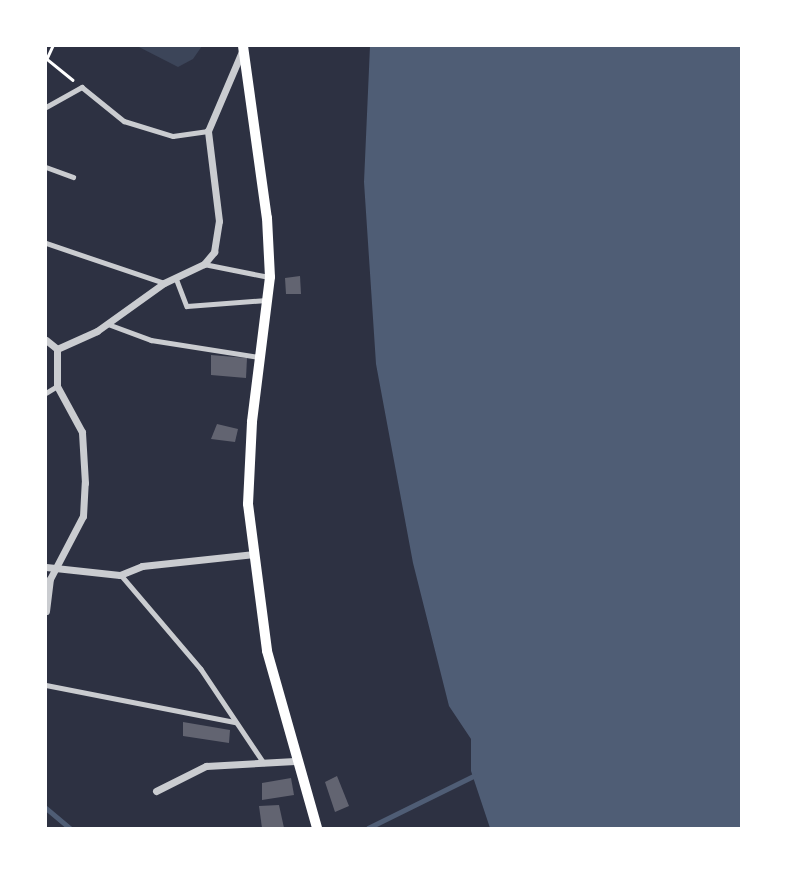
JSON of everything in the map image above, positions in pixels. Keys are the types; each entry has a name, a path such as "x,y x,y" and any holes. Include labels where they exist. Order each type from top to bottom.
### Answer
{"main road":[{"path":"244,47 267,218 270,277 248,461 254,554 267,651 295,761 317,828"}],"street":[{"path":"57,349 107,324 164,283 204,264 214,252 219,229 208,131 244,47"},
{"path":"46,340 57,349"},
{"path":"46,611 50,579 83,516 85,483 82,432 57,386 57,349"},
{"path":"46,568 120,575 142,566 254,554"},
{"path":"156,791 206,766 295,761"}],"lane":[{"path":"46,107 82,87 124,121 173,136 208,131"},
{"path":"46,167 72,177"},
{"path":"46,243 164,283"},
{"path":"204,264 270,277"},
{"path":"176,277 187,306 268,300"},
{"path":"107,324 151,340 260,357"},
{"path":"46,393 57,386"},
{"path":"120,575 201,669 265,764"},
{"path":"46,685 236,722"}],"path":[{"path":"53,46 47,60 82,87"}],"shaded area":[{"path":"137,46 202,46 193,59 178,67"},
{"path":"370,46 741,46 741,828 490,828 471,771 471,739 449,706 413,563 376,364 364,182"}],"building":[{"path":"300,276 301,294 286,294 285,278"},
{"path":"211,355 247,358 246,378 211,375"},
{"path":"217,424 238,429 235,442 211,439"},
{"path":"183,722 230,730 229,743 183,736"},
{"path":"337,776 349,806 335,812 325,782"},
{"path":"291,778 294,795 262,800 262,783"},
{"path":"279,805 284,828 262,828 259,806"}],"waterway":[{"path":"368,828 473,776"},
{"path":"46,808 70,828"}]}
